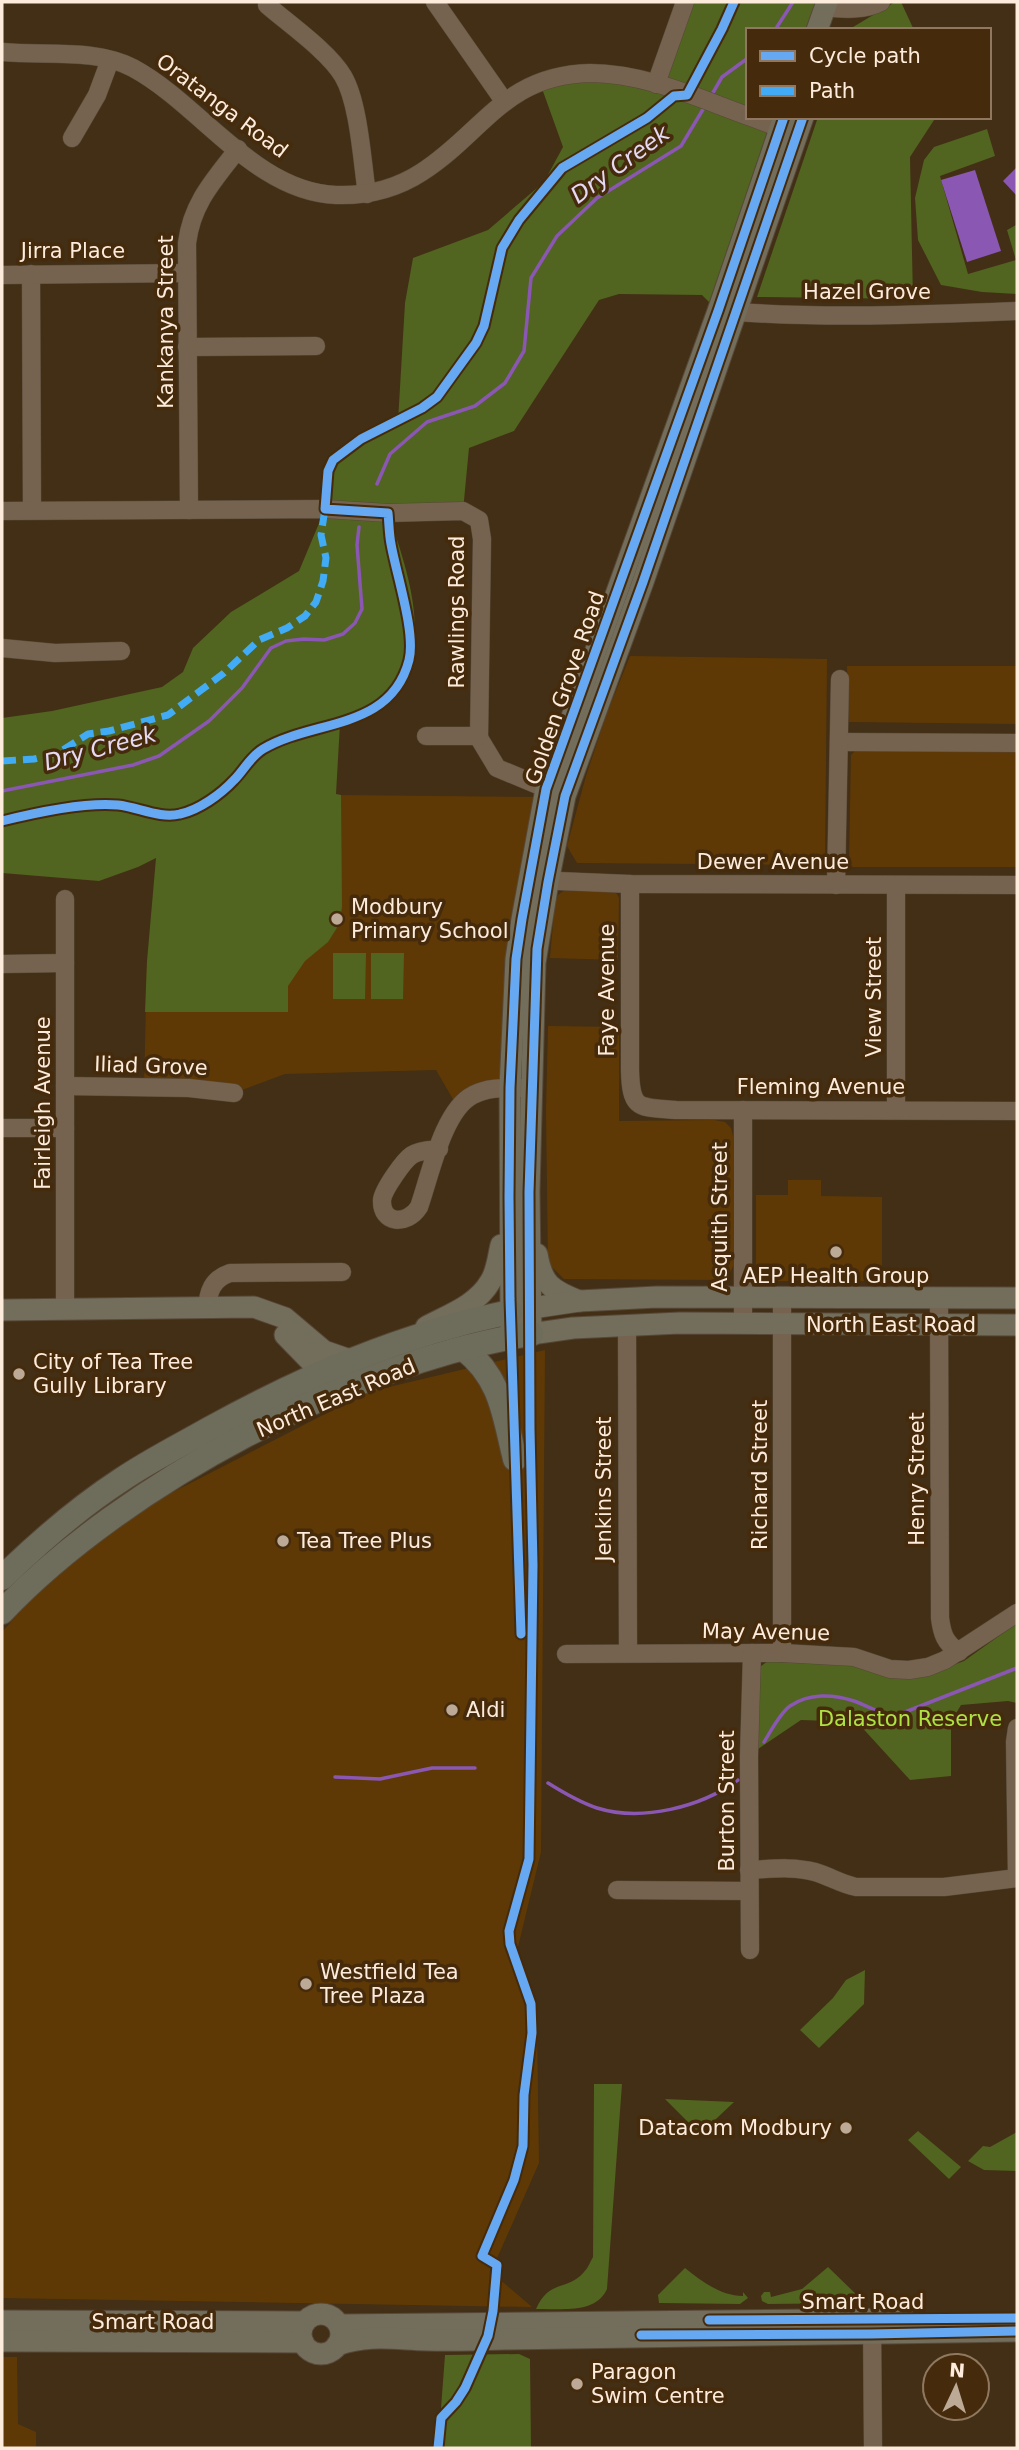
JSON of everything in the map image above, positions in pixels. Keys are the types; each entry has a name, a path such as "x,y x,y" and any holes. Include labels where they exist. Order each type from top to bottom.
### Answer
{"highway":[{"name":"North East Road","path":"2,1578 40,1542 89,1502 156,1459 250,1406 321,1372 393,1344 435,1330 521,1310"},
{"name":"North East Road","path":"2,1612 75,1546 168,1480 295,1412 372,1378 414,1363 521,1336"},
{"path":"464,1349 482,1364 495,1384 515,1459"},
{"path":"156,1459 168,1480"}],"main road":[{"path":"818,28 834,5"},
{"path":"832,28 834,5"},
{"name":"Golden Grove Road","path":"521,1336 519,1214 510,1088 516,960 538,881 556,793 791,124"},
{"name":"Golden Grove Road","path":"519,1214 532,1088 538,881"},
{"path":"519,1214 544,1279 550,1287 579,1301"},
{"path":"393,1344 463,1308 481,1294 491,1281 519,1214"},
{"name":"North East Road","path":"521,1310 579,1301 657,1297 1017,1298"},
{"path":"2,1302 65,1308"},
{"path":"2,1310 254,1307 270,1311 294,1324 319,1348 350,1360"},
{"path":"207,1309 251,1318 278,1330 321,1372 343,1376 414,1363"},
{"name":"North East Road","path":"521,1336 627,1324 1017,1325"},
{"path":"322,2314 330,2316 338,2335 328,2352 322,2353 310,2350 304,2332 314,2315 322,2314"},
{"name":"Smart Road","path":"338,2335 530,2330 641,2335 871,2327 1017,2318"},
{"name":"Smart Road","path":"2,2321 304,2332"},
{"name":"Smart Road","path":"871,2327 1017,2330"},
{"name":"Smart Road","path":"2,2341 304,2332"}],"street":[{"path":"435,2 504,101"},
{"path":"656,84 685,2"},
{"path":"834,5 876,5 881,2"},
{"path":"267,5 333,62 343,75 353,106 367,194"},
{"name":"Oratanga Road","path":"2,51 35,55 78,54 131,66 275,177 296,187 335,195 367,194 401,184 422,172 504,101 540,83 560,77 607,74 656,84 746,116"},
{"path":"72,138 97,95 110,60"},
{"name":"Oratanga Road","path":"761,119 791,124"},
{"name":"Kankanya Street","path":"188,510 187,273 190,221 209,186 238,149"},
{"name":"Jirra Place","path":"2,275 187,273"},
{"path":"31,274 32,510"},
{"name":"Hazel Grove","path":"727,311 789,316 905,316 1017,311"},
{"path":"187,347 316,346"},
{"name":"Rawlings Road","path":"2,511 463,511 479,520 482,539 480,736 497,768 556,793"},
{"path":"2,648 55,653 121,651"},
{"path":"836,885 840,679"},
{"path":"426,736 480,736"},
{"path":"839,742 1017,743"},
{"name":"Dewer Avenue","path":"538,881 630,884 1017,885"},
{"name":"Faye Avenue","path":"630,884 631,1095"},
{"name":"View Street","path":"896,885 896,1110"},
{"name":"Fairleigh Avenue","path":"65,899 65,1308"},
{"path":"2,964 65,963"},
{"name":"Iliad Grove","path":"65,1086 189,1088 234,1093"},
{"path":"439,1149 448,1121 457,1106 480,1092 532,1088"},
{"name":"Fleming Avenue","path":"631,1095 637,1104 645,1108 1017,1111"},
{"name":"Asquith Street","path":"743,1110 743,1324"},
{"path":"2,1128 65,1128"},
{"path":"207,1309 209,1291 213,1284 223,1275 230,1273 342,1272"},
{"name":"Richard Street","path":"782,1297 782,1653"},
{"name":"Henry Street","path":"939,1298 940,1618 944,1639 959,1652"},
{"name":"Jenkins Street","path":"627,1324 628,1653"},
{"name":"May Avenue","path":"566,1654 782,1653 854,1657 890,1669 909,1670 928,1667 959,1652 1017,1613"},
{"name":"Burton Street","path":"750,1950 748,1891 752,1653"},
{"path":"749,1870 813,1871 842,1885 856,1887 944,1887 1017,1878 1017,1728"},
{"path":"617,1890 748,1891"},
{"path":"871,2327 873,2448"}],"shaded area":[{"path":"1017,167 1017,196 1003,181"},
{"path":"975,170 1001,251 967,262 941,180"},
{"path":"630,656 827,659 825,859 815,865 577,863 567,846 586,776"},
{"path":"847,666 1017,666 1017,724 849,722"},
{"path":"857,749 1017,749 1017,867 853,867 849,863 851,755"},
{"name":"Modbury Primary School","path":"336,795 545,797 510,1088 457,1106 436,1070 285,1074 234,1093 144,1087 147,961"},
{"path":"567,888 611,890 617,894 618,960 550,958 555,902 558,895"},
{"path":"548,1026 619,1027 619,1121 714,1120 725,1122 731,1128 733,1266 728,1278 564,1279 548,1263"},
{"path":"788,1180 821,1180 821,1196 882,1197 882,1281 763,1281 756,1274 756,1195 788,1195"},
{"path":"545,1350 541,1852 516,1955 535,2003 539,2163 491,2272 532,2307 2,2298 2,1632 54,1574 142,1508 368,1392"},
{"path":"2,2357 17,2357 18,2424 36,2432 36,2448 2,2448"}],"green space":[{"path":"685,2 827,2 818,28 746,28 746,119 783,119 718,311 702,295 619,294 599,300 514,431 469,448 463,511 388,513 407,575 413,606 415,635 410,663 397,687 374,708 340,724 336,794 341,795 340,923 328,942 305,961 288,986 288,1012 145,1012 156,858 99,881 2,873 2,718 52,711 162,687 183,672 193,648 231,612 299,571 325,509 328,471 333,460 361,439 398,421 405,303 413,258 488,230 544,182 563,147 540,83 560,77 656,84"},
{"path":"895,2 901,2 913,28 851,28"},
{"path":"817,119 935,119 910,157 913,299 757,297"},
{"path":"987,129 995,156 940,176 968,274 1016,260 1007,230 1016,225 1017,294 982,292 941,285 918,240 915,198 924,160 934,147"},
{"path":"333,953 366,953 365,999 333,999"},
{"path":"371,953 404,953 403,999 371,999"},
{"name":"Dalaston Reserve","path":"1017,1623 1017,1703 1008,1701 961,1705 951,1722 951,1776 910,1780 857,1722 801,1720 758,1749 758,1672 761,1666 771,1659 940,1670 964,1661"},
{"path":"865,1970 864,2004 819,2048 800,2030 833,1998 846,1980"},
{"path":"594,2084 622,2084 607,2289 602,2297 586,2306 536,2309 547,2293 578,2278 593,2257"},
{"path":"665,2099 734,2102 700,2134"},
{"path":"918,2131 961,2167 949,2179 908,2140"},
{"path":"1017,2132 1017,2171 984,2170 968,2161 983,2146 990,2147"},
{"path":"828,2267 860,2298 860,2303 768,2304 762,2301 764,2292 770,2292 771,2297 802,2289"},
{"path":"685,2268 719,2291 743,2296 743,2292 748,2298 740,2304 659,2303 658,2295"},
{"path":"519,2354 530,2359 531,2448 438,2448 445,2355"}],"waterway":[{"name":"Dry Creek","path":"776,28 793,2"},
{"name":"Dry Creek","path":"711,96 722,77 746,59"},
{"name":"Dry Creek","path":"377,484 390,454 427,422 475,406 505,383 524,351 531,278 557,236 597,198 681,146 705,106"},
{"name":"Dry Creek","path":"2,791 133,765 159,756 209,721 242,688 271,648 286,641 324,640 343,634 355,623 362,609 357,545 359,527"},
{"path":"764,1742 786,1709 805,1699 838,1697 882,1712 900,1714 1017,1668"},
{"path":"335,1777 380,1779 432,1768 475,1768"},
{"path":"548,1783 597,1808 633,1813 689,1804 707,1798 738,1780"}],"marked path":[{"path":"2,761 34,759 58,753 88,734 168,715 224,673 259,640 287,628 305,616 316,602 323,581 326,558 321,535 325,509"}],"cycle path":[{"path":"2,821 105,804 165,815 187,812 223,791 263,749 283,739 348,720 386,700 400,683 409,660 410,648 408,619 390,540 388,513 325,509 328,471 333,460 361,439 422,408 437,397 476,343 484,326 502,248 519,220 562,168 647,118 674,96 687,95 734,2"},
{"path":"521,1634 509,1197 510,1088 516,959 522,919 546,789 718,311 783,119"},
{"path":"438,2448 441,2418 465,2388 488,2336 497,2265 482,2256 514,2180 523,2146 524,2095 532,2033 531,2004 510,1944 509,1931 529,1859 533,1565 529,1192 537,949 565,796 643,582 802,119"},
{"path":"709,2320 1017,2318"},
{"path":"641,2335 1017,2331"}],"place":[{"name":"Modbury Primary School","path":"337,919"},
{"name":"AEP Health Group","path":"836,1252"},
{"name":"City of Tea Tree Gully Library","path":"19,1374"},
{"name":"Tea Tree Plus","path":"283,1541"},
{"name":"Aldi","path":"452,1710"},
{"name":"Westfield Tea Tree Plaza","path":"306,1984"},
{"name":"Datacom Modbury","path":"846,2128"},
{"name":"Paragon Swim Centre","path":"577,2384"}]}
